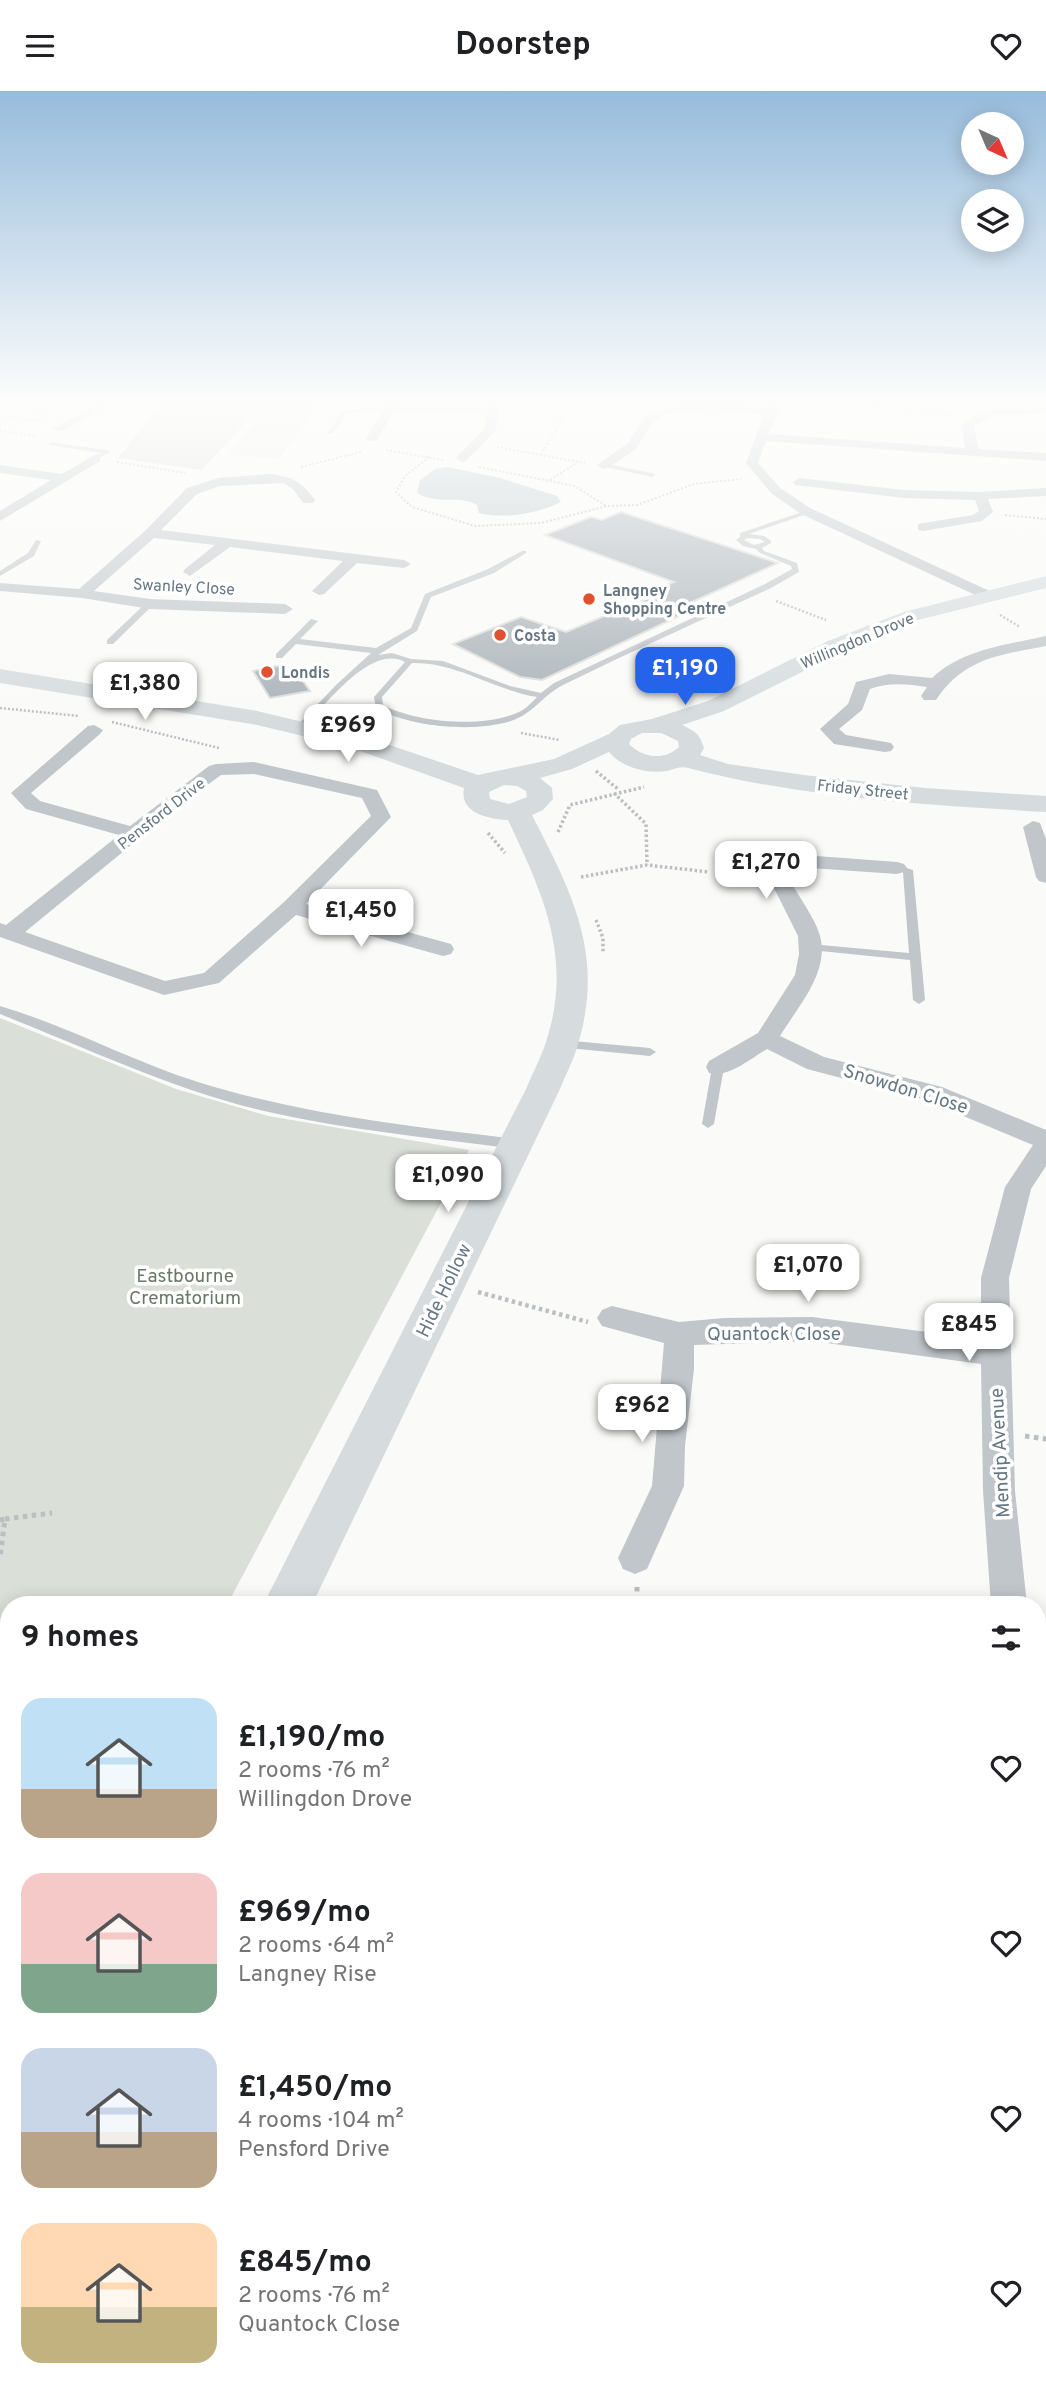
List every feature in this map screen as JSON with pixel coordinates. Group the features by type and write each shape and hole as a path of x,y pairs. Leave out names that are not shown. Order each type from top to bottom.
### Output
{"main road":[{"name":"Willingdon Drove","path":"524,794 563,764 617,739 630,729 654,726 716,706 836,646 911,616 1046,582"},
{"path":"0,675 299,727 357,743 481,785 495,779 524,794 636,760 666,762 686,747"},
{"name":"Willingdon Drove","path":"686,747 716,706"},
{"name":"Friday Street","path":"654,726 675,729 686,747 726,772 882,793 1046,804"},
{"path":"617,739 619,750 636,760"},
{"name":"Hide Hollow","path":"291,1596 516,1144 562,1044 574,984 569,932 524,794"}],"street":[{"name":"Swanley Close","path":"82,594 174,510"},
{"path":"804,510 991,597"},
{"path":"923,527 977,518 986,512"},
{"path":"151,533 404,564"},
{"path":"190,572 228,543"},
{"path":"319,591 354,559"},
{"name":"Swanley Close","path":"0,587 82,594 150,604 285,610"},
{"path":"885,747 840,740 829,729 856,706 862,686 878,679 901,677 933,690 946,673 974,658 1045,642"},
{"path":"90,723 20,793 33,806 134,833"},
{"name":"Pensford Drive","path":"254,768 370,794 381,817 292,907 211,978 164,988 5,931 216,770 254,768"},
{"path":"1033,827 1046,877"},
{"path":"718,1067 766,1039 806,975 809,936 781,882 782,873 789,860 897,868"},
{"path":"292,907 443,949"},
{"name":"Snowdon Close","path":"766,1039 816,1063 933,1093 1046,1142"},
{"name":"Mendip Avenue","path":"1008,1596 999,1491 994,1353 995,1278 1018,1187 1046,1142"},
{"name":"Quantock Close","path":"612,1318 679,1334 724,1330 812,1329 994,1353"},
{"name":"Quantock Close","path":"635,1558 668,1486 668,1446 679,1369 679,1334"}],"lane":[{"path":"737,530 744,535 763,537 769,542 758,547 742,544 739,540 744,535 765,526 808,512"},
{"path":"763,537 765,526"},
{"path":"0,574 31,554 38,541"},
{"path":"409,661 378,697 379,706 401,715 478,726 490,724 526,712 541,695 557,685 768,586 796,570 794,565 762,552 758,547"},
{"path":"299,727 377,651 391,640 414,629 428,596 491,571 524,552"},
{"path":"110,642 150,604"},
{"path":"279,656 314,621"},
{"path":"295,641 377,651"},
{"path":"363,664 387,655 397,655 409,661 424,659 452,666 513,692 541,695"},
{"path":"897,868 908,870 919,1000"},
{"path":"810,947 915,957"},
{"path":"0,1010 190,1084 263,1106 349,1123 516,1144"},
{"path":"562,1044 650,1052"},
{"path":"708,1124 718,1067"}],"path":[{"path":"420,510 475,526 541,523 593,510"},
{"path":"986,512 1046,519"},
{"path":"775,600 827,620"},
{"path":"1,709 90,723"},
{"path":"112,722 228,750"},
{"path":"490,724 503,730 567,741"},
{"path":"557,834 570,804 653,785"},
{"path":"614,793 646,824 647,865"},
{"path":"585,889 581,877 647,865 709,872"},
{"path":"594,913 603,938 603,963"},
{"path":"447,1284 596,1325 612,1318"},
{"path":"0,1557 3,1519 52,1513"}],"green space":[{"name":"Eastbourne Crematorium","path":"0,1018 176,1089 268,1116 469,1150 232,1596 0,1596"}],"shaded area":[{"path":"478,510 542,510 510,515 479,513"}],"building":[{"path":"621,512 778,563 683,606 692,610 542,680 520,677 453,644 521,617 566,632 653,596 646,593 674,582 545,535 591,517 602,520"},
{"path":"283,665 286,672 295,670 310,691 270,698 253,671"}],"place":[{"name":"Langney Shopping Centre","path":"589,599"},
{"name":"Costa","path":"500,635"},
{"name":"Londis","path":"267,672"}]}
